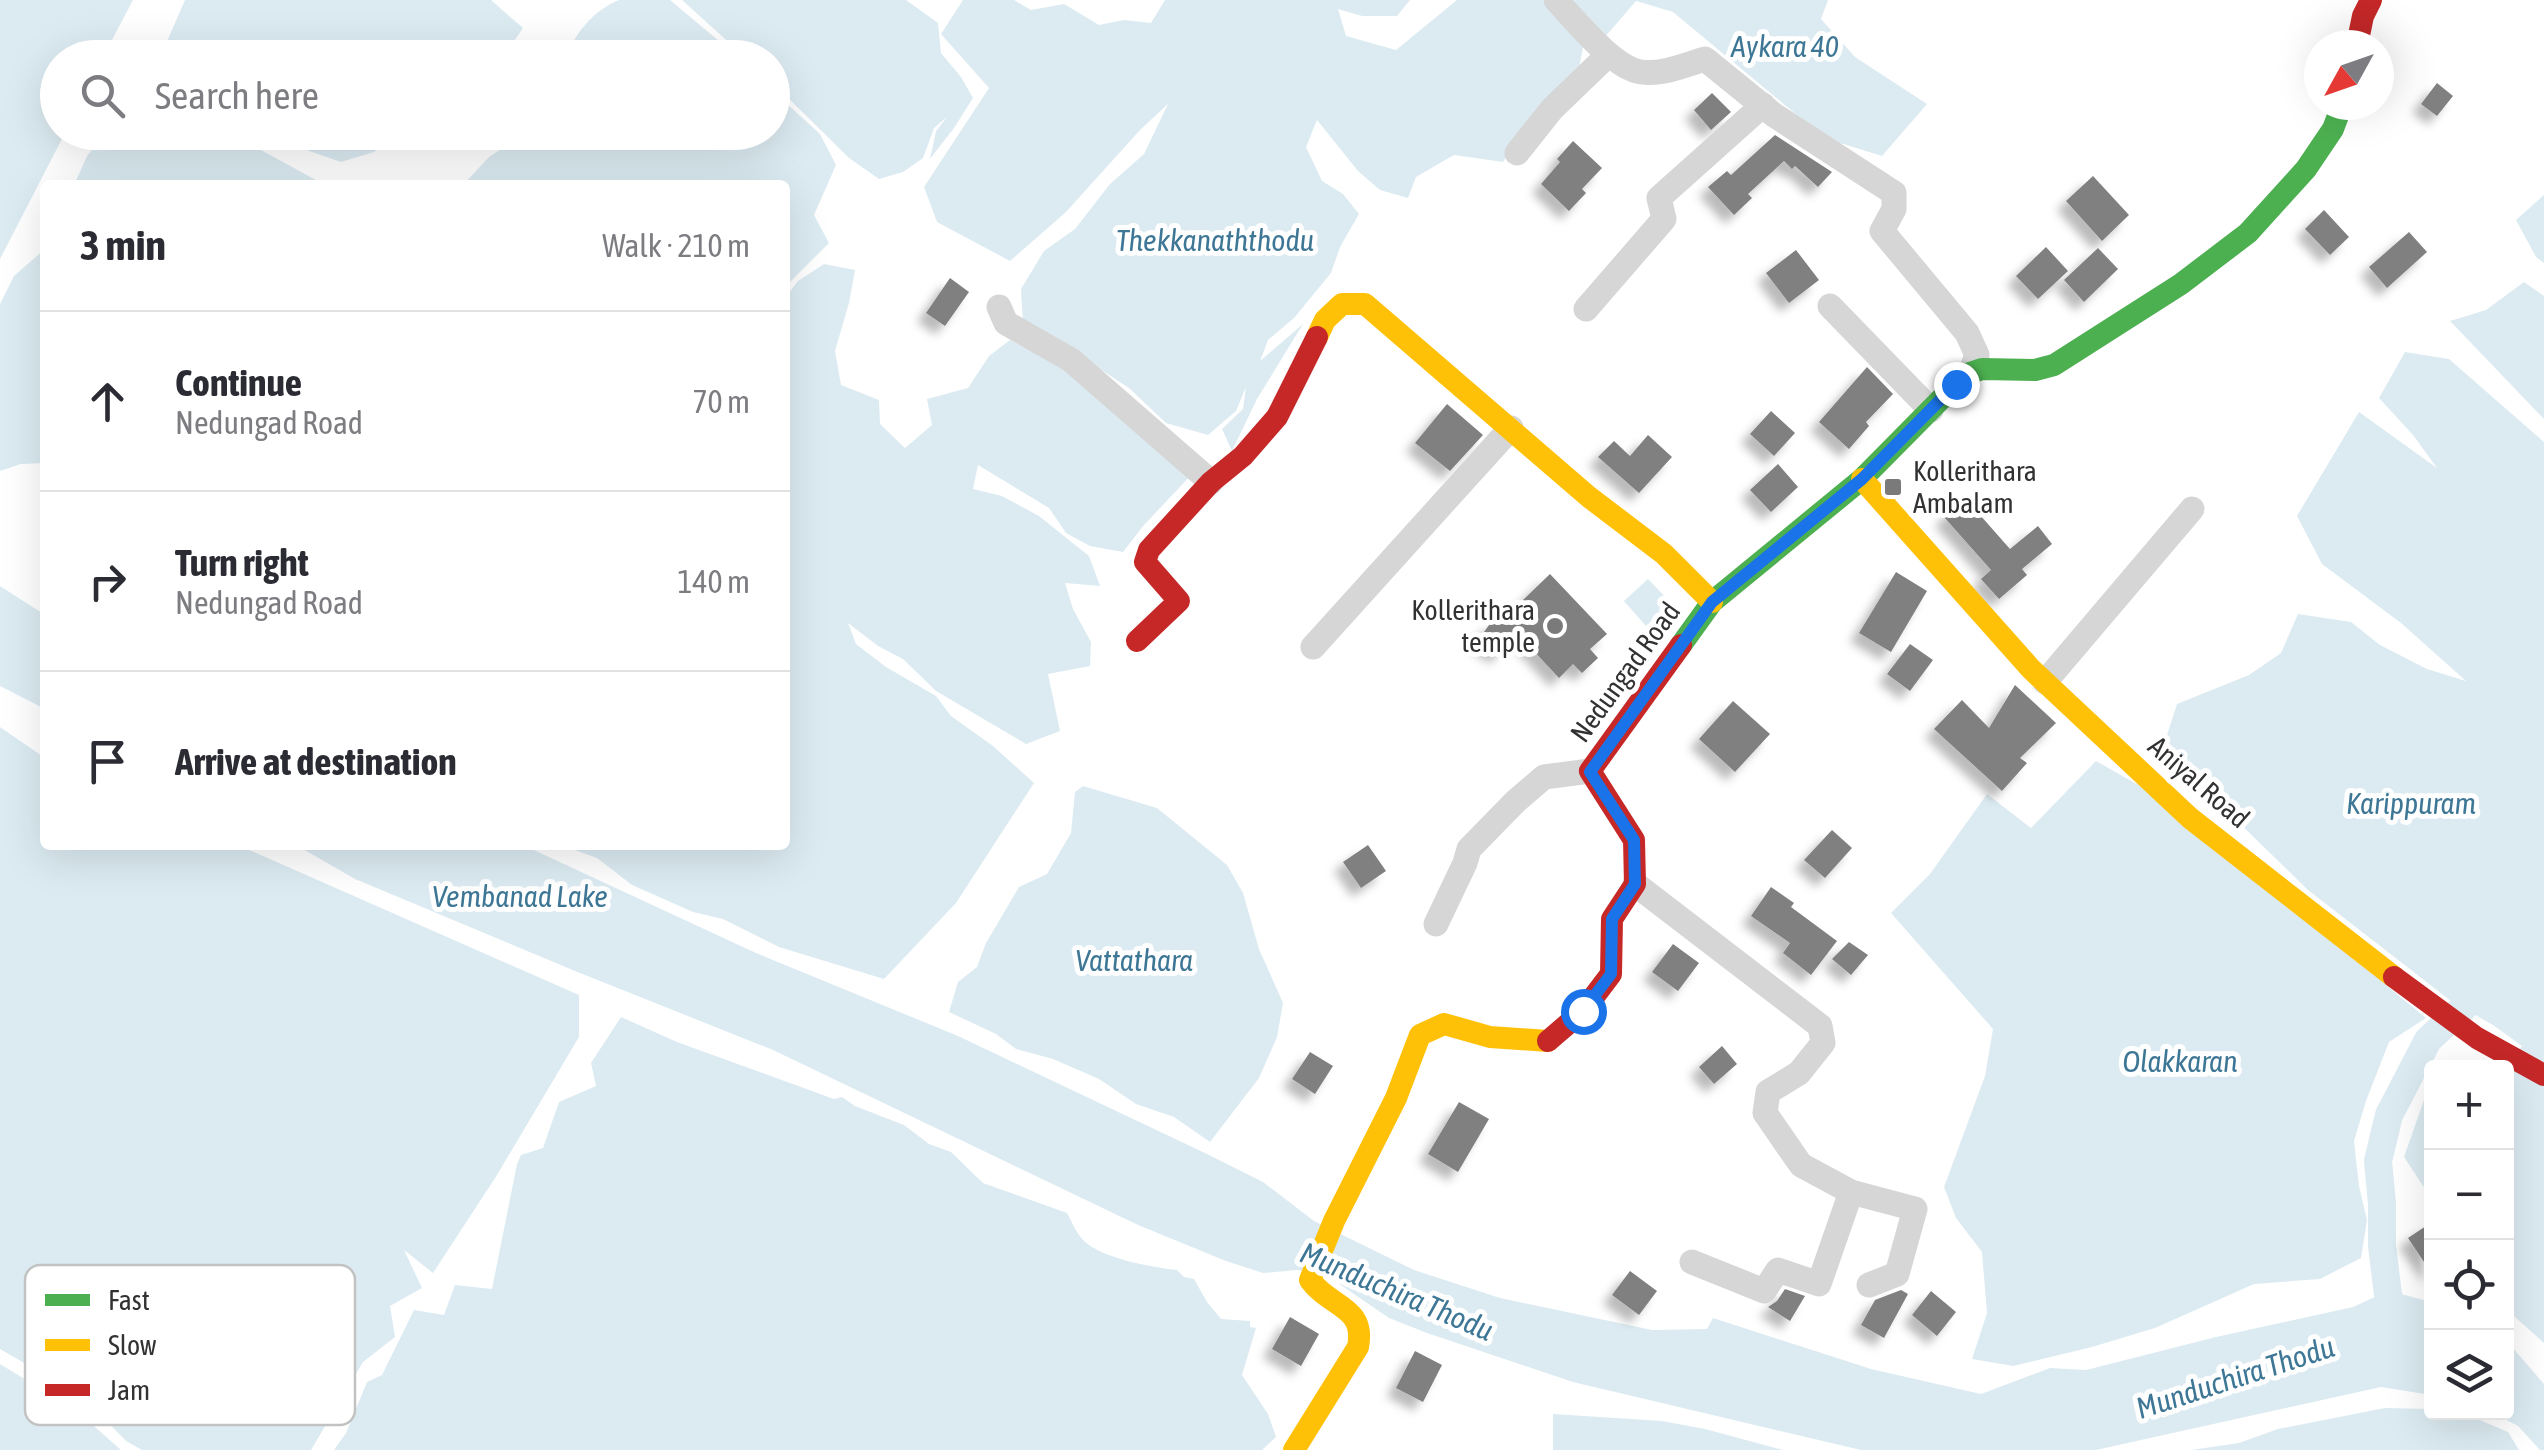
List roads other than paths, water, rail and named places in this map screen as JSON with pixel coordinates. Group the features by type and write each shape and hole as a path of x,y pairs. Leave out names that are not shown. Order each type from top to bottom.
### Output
{"street":[{"path":"1556,0 1608,55 1639,72 1663,72 1705,59 1763,106 1894,194 1894,209 1882,231 1967,334 1978,355 1970,373"},
{"path":"2359,30 2362,3"},
{"path":"1517,154 1552,109 1608,55"},
{"path":"1586,309 1664,220 1659,198 1763,106"},
{"path":"1970,373 1995,368 2035,370 2054,365 2180,284 2248,233 2306,169 2336,120"},
{"path":"1136,641 1178,601 1145,562 1148,550 1277,417 1325,320 1342,304 1365,304 1589,497 1664,554 1712,602"},
{"path":"1830,306 1931,410"},
{"path":"999,307 1006,323 1083,369 1211,482"},
{"name":"Nedungad Road","path":"1635,884 1634,840 1590,772 1712,602 1862,479 1970,373"},
{"path":"1313,647 1511,428"},
{"name":"Aniyal Road","path":"1862,479 2044,682 2190,818 2437,1009 2477,1038 2544,1075"},
{"path":"2044,682 2192,508"},
{"path":"1436,924 1469,848 1516,801 1544,777 1590,772"},
{"path":"1294,1450 1358,1347 1361,1331 1352,1315 1317,1290 1310,1280 1334,1220 1396,1098 1420,1036 1444,1024 1490,1037 1546,1042 1583,1011 1611,974 1612,919 1635,884 1820,1026 1823,1042 1798,1073 1768,1092 1765,1113 1801,1165 1851,1192 1914,1209 1897,1274 1869,1285"},
{"path":"1692,1262 1764,1291 1778,1270 1818,1284 1851,1192"}],"water":[{"path":"0,0 133,0 112,40 40,40 40,150 56,150 0,259"},
{"path":"185,0 491,0 523,28 515,40 168,39"},
{"path":"619,0 670,0 718,40 574,40 601,10"},
{"path":"682,0 906,0 938,23 941,53 973,98 930,159 936,131 947,117 934,128 923,158 903,172 879,179 849,158 790,100 790,40 726,40"},
{"name":"Thekkanaththodu","path":"963,0 1014,0 1031,10 1064,4 1099,25 1124,20 1151,23 1165,0 1410,0 1397,16 1362,16 1338,9 1346,36 1396,50 1457,0 1542,0 1584,42 1578,74 1525,130 1503,162 1454,155 1416,177 1408,198 1380,190 1358,171 1317,120 1306,147 1322,181 1343,194 1359,214 1340,247 1331,273 1294,318 1268,340 1260,361 1303,324 1257,399 1232,451 1222,429 1243,409 1246,387 1236,411 1208,435 1166,423 1129,388 1091,363 1194,472 1123,552 1090,546 1066,533 1049,508 978,465 973,489 1002,496 1039,516 1089,556 1100,586 1065,583 1073,609 1091,642 1090,666 1048,674 1060,731 1026,744 936,691 903,659 848,623 856,644 936,696 951,716 993,746 1034,783 956,903 884,979 779,947 723,919 693,912 632,885 597,858 575,850 790,850 790,291 798,281 824,264 855,270 835,351 841,385 879,400 880,424 905,448 932,425 927,399 968,388 989,356 1010,340 1060,366 1023,324 1021,289 1044,251 1075,229 1110,184 1144,154 1168,104 1066,212 1010,261 937,222 924,187 989,88 941,34"},
{"name":"Aykara 40","path":"1573,0 1828,0 1821,19 1855,57 1927,104 1882,156 1837,142 1798,116 1673,12 1636,1 1605,37"},
{"path":"790,107 820,134 836,165 814,215 829,243 790,282 790,180 468,180 500,150 790,150"},
{"path":"92,150 261,150 316,180 76,180"},
{"path":"306,150 376,150 374,152 341,162"},
{"path":"2544,195 2544,263 2536,257 2516,220"},
{"path":"40,253 40,463 0,471 0,304 14,276"},
{"path":"2524,282 2544,296 2544,419 2450,321 2486,310"},
{"name":"Karippuram","path":"2405,352 2449,359 2544,442 2544,1343 2514,1316 2512,1060 2522,1046 2451,1001 2308,890 2231,815 2201,801 2166,738 2177,704 2249,675 2281,653 2298,614 2351,622 2380,645 2427,669 2466,681 2401,623 2322,564 2297,516 2359,412 2437,468 2379,398"},
{"path":"1648,579 1671,603 1646,626 1624,601"},
{"path":"0,586 40,612 40,706 0,686"},
{"path":"0,727 40,755 40,850 249,850 579,995 579,1037 433,1273 404,1250 422,1288 390,1306 395,1337 363,1362 355,1376 355,1265 25,1265 25,1363 0,1349"},
{"name":"Olakkaran","path":"2096,761 2156,795 2426,1018 2389,1042 2354,1141 2367,1220 2361,1258 2320,1279 2254,1284 2155,1328 2092,1347 2013,1366 1972,1359 1987,1313 1982,1252 1956,1218 1944,1187 1985,1076 1993,1029 1891,913 1930,874 1987,794 2031,828"},
{"name":"Vattathara","path":"1083,786 1157,808 1227,865 1243,893 1259,949 1283,1003 1277,1037 1259,1078 1210,1142 1174,1117 1136,1104 1099,1079 1053,1059 1016,1049 996,1034 949,1012 958,982 977,967 986,943 1019,887 1047,874 1071,833 1075,792"},
{"name":"Vembanad Lake","path":"305,850 534,850 756,953 958,1036 1207,1154 1263,1182 1314,1221 1414,1270 1500,1298 1652,1330 1707,1329 1713,1318 1871,1369 1981,1394 2050,1368 2086,1370 2353,1307 2377,1296 2401,1294 2424,1300 2424,1394 2381,1387 2096,1450 1861,1450 1573,1382 1389,1318 1326,1275 1297,1270 1263,1273 1226,1261 1138,1225 773,1050 355,879"},
{"path":"621,1017 677,1042 834,1099 842,1097 904,1125 929,1144 951,1152 983,1183 1067,1213 1084,1241 1103,1253 1177,1270 1194,1279 1221,1319 1250,1321 1250,1327 1256,1328 1242,1375 1268,1414 1276,1437 1262,1450 334,1450 349,1425 355,1425 355,1411 367,1382 382,1375 414,1310 444,1315 455,1285 492,1289 517,1164 521,1155 543,1148 559,1102 596,1086 591,1063"},
{"path":"2424,1100 2424,1187 2404,1157"},
{"path":"2514,1349 2544,1384 2544,1450 2506,1420 2514,1420"},
{"path":"0,1364 25,1379 25,1425 93,1425 121,1450 0,1450"},
{"path":"2385,1408 2424,1409 2424,1420 2480,1420 2508,1432 2519,1450 2191,1450 2239,1443 2278,1429"},
{"path":"1553,1414 1662,1421 1783,1450 1553,1450"},
{"path":"110,1425 326,1425 311,1450 142,1450"}],"waterway":[{"path":"2397,1324 2388,1295 2382,1246 2378,1161 2389,1115 2428,1040 2463,1008"}],"place":[{"name":"Kollerithara Ambalam","path":"1893,487"},
{"name":"Kollerithara temple","path":"1555,626"}],"water label":[{"name":"Munduchira Thodu","path":"1397,1291"},
{"name":"Munduchira Thodu","path":"2235,1377"}]}
